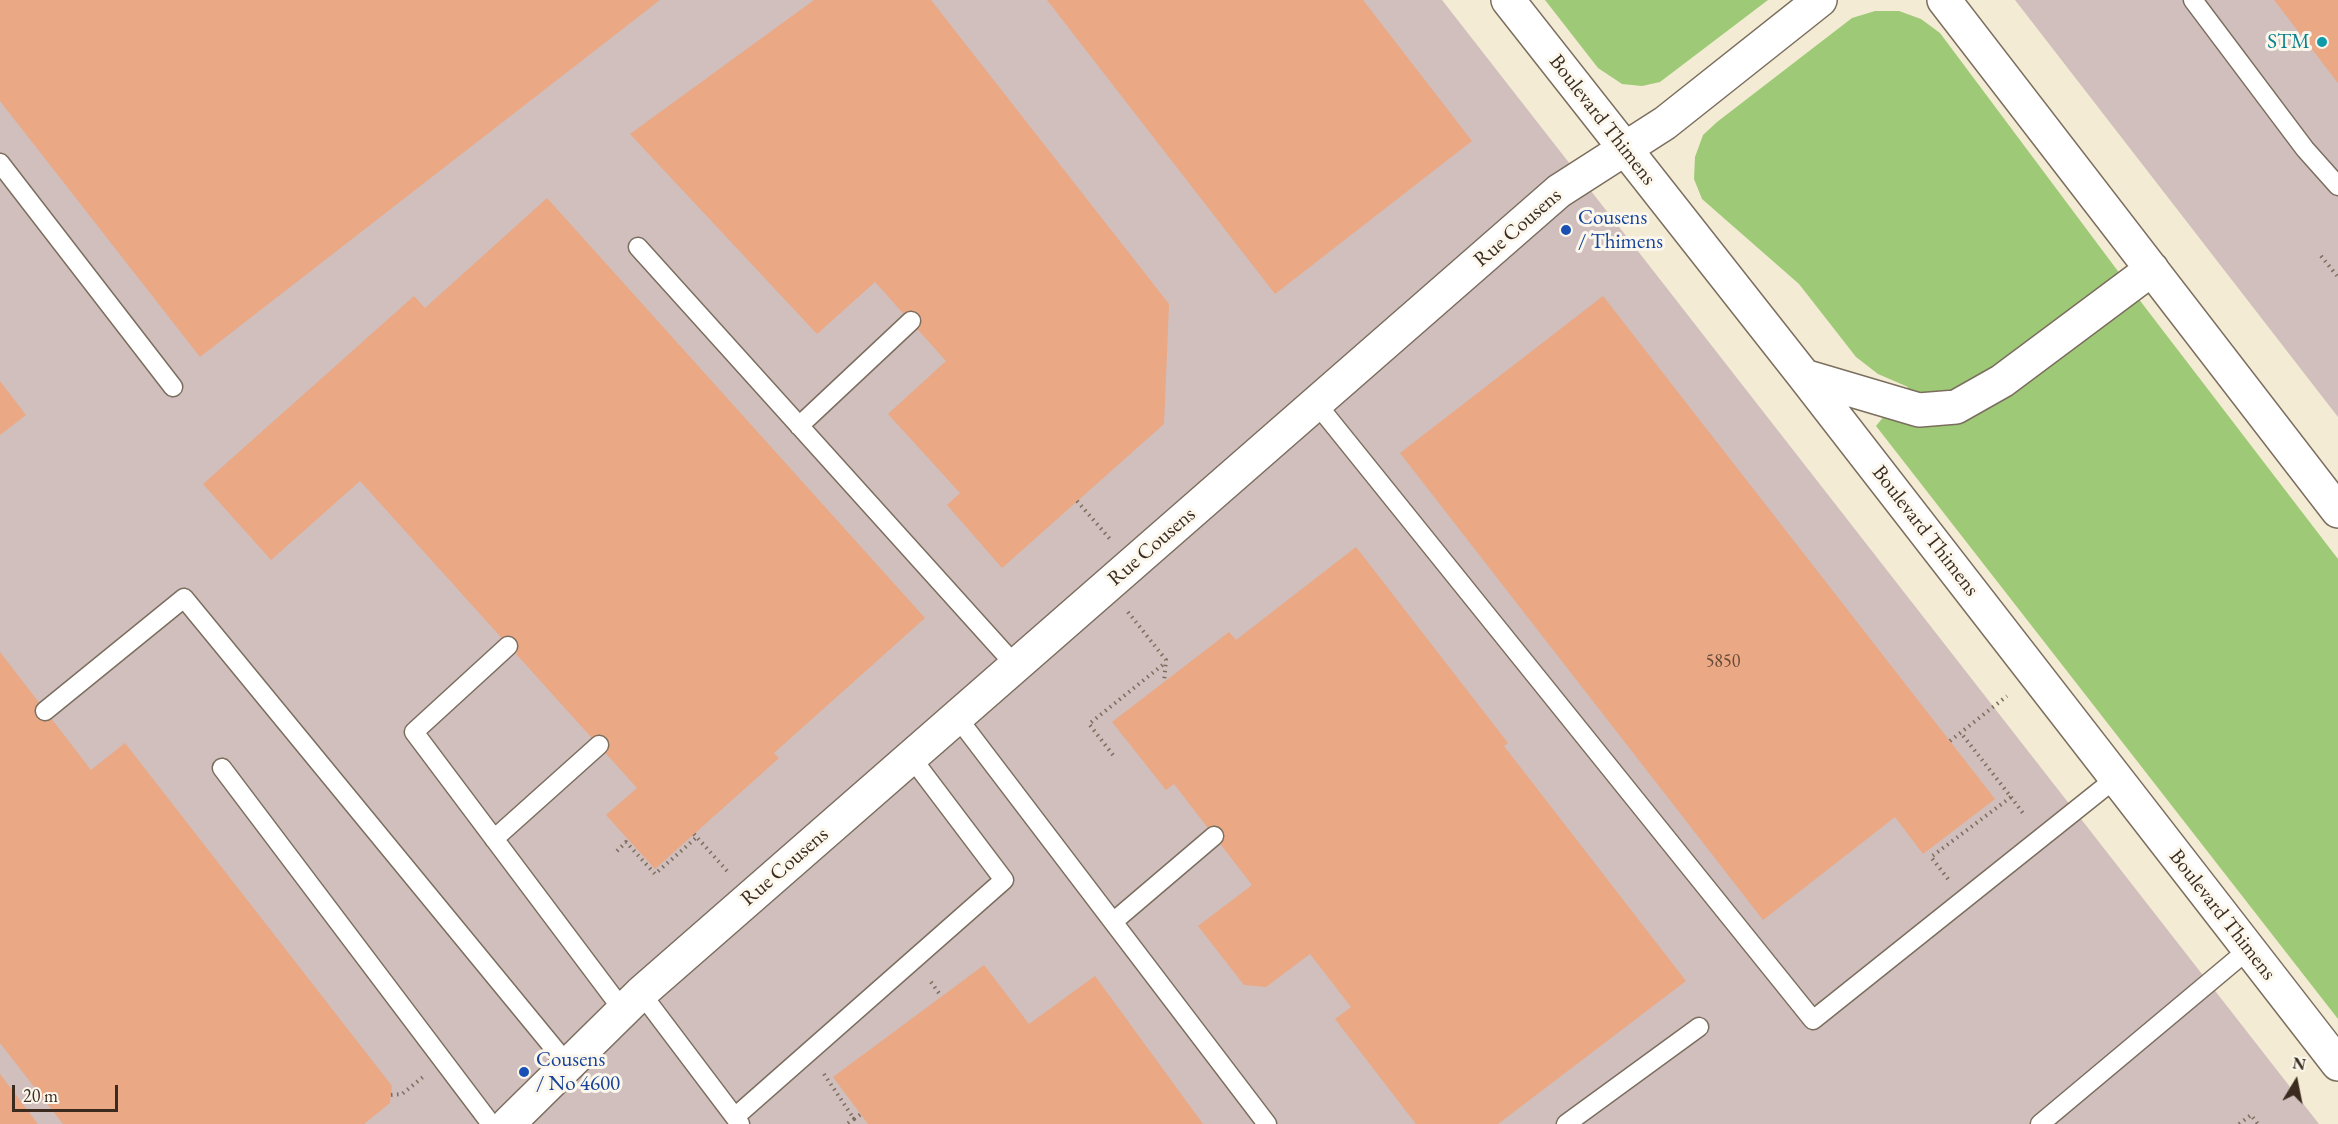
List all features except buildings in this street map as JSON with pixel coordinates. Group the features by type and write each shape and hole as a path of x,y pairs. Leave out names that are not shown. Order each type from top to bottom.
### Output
{"street":[{"name":"Boulevard Thimens","path":"1508,0 1804,376 2338,1064"},
{"name":"Rue Cousens","path":"508,1124 632,1001 1559,191 1665,123 1820,0"},
{"path":"1944,0 2338,511"},
{"path":"1804,376 1919,410 1956,406 2002,381 2152,269"}],"lane":[{"path":"2193,0 2305,148 2338,186"},
{"path":"0,163 173,387"},
{"path":"638,247 1016,666"},
{"path":"799,426 911,321"},
{"path":"1316,404 1813,1020 2116,778"},
{"path":"45,711 184,597 567,1064"},
{"path":"508,646 414,732 494,839 738,1121 1004,880 911,757"},
{"path":"957,717 1267,1124"},
{"path":"494,839 599,745"},
{"path":"222,768 491,1124"},
{"path":"1113,922 1214,836"},
{"path":"2040,1124 2249,949"},
{"path":"1566,1124 1699,1027"}],"path":[{"path":"2321,256 2338,277"},
{"path":"1077,501 1115,545"},
{"path":"1130,614 1166,660 1164,682"},
{"path":"1113,755 1089,724 1165,663"},
{"path":"1950,741 2007,696"},
{"path":"1935,862 1931,857 2011,797 1961,733"},
{"path":"617,850 626,842 655,874 695,836 732,877"},
{"path":"925,974 941,996"},
{"path":"819,1066 854,1119"},
{"path":"391,1095 402,1094 431,1070"},
{"path":"847,1124 861,1114"},
{"path":"2240,1124 2251,1115 2258,1124"}],"shaded area":[{"path":"0,0 1442,0 2319,1124 0,1124"},
{"path":"2015,0 2338,0 2338,417"}],"green space":[{"path":"1545,0 1768,0 1660,82 1642,86 1622,84 1598,68"},
{"path":"1875,11 1899,11 1921,19 1940,33 2138,298 2338,559 2338,1019 1876,426 1908,387 1878,374 1856,357 1799,284 1702,199 1694,179 1695,157 1703,135 1852,18"}],"place":[{"name":"STM","path":"2322,42"},
{"name":"Cousens / Thimens","path":"1566,230"},
{"name":"Cousens / No 4600","path":"524,1072"}]}
